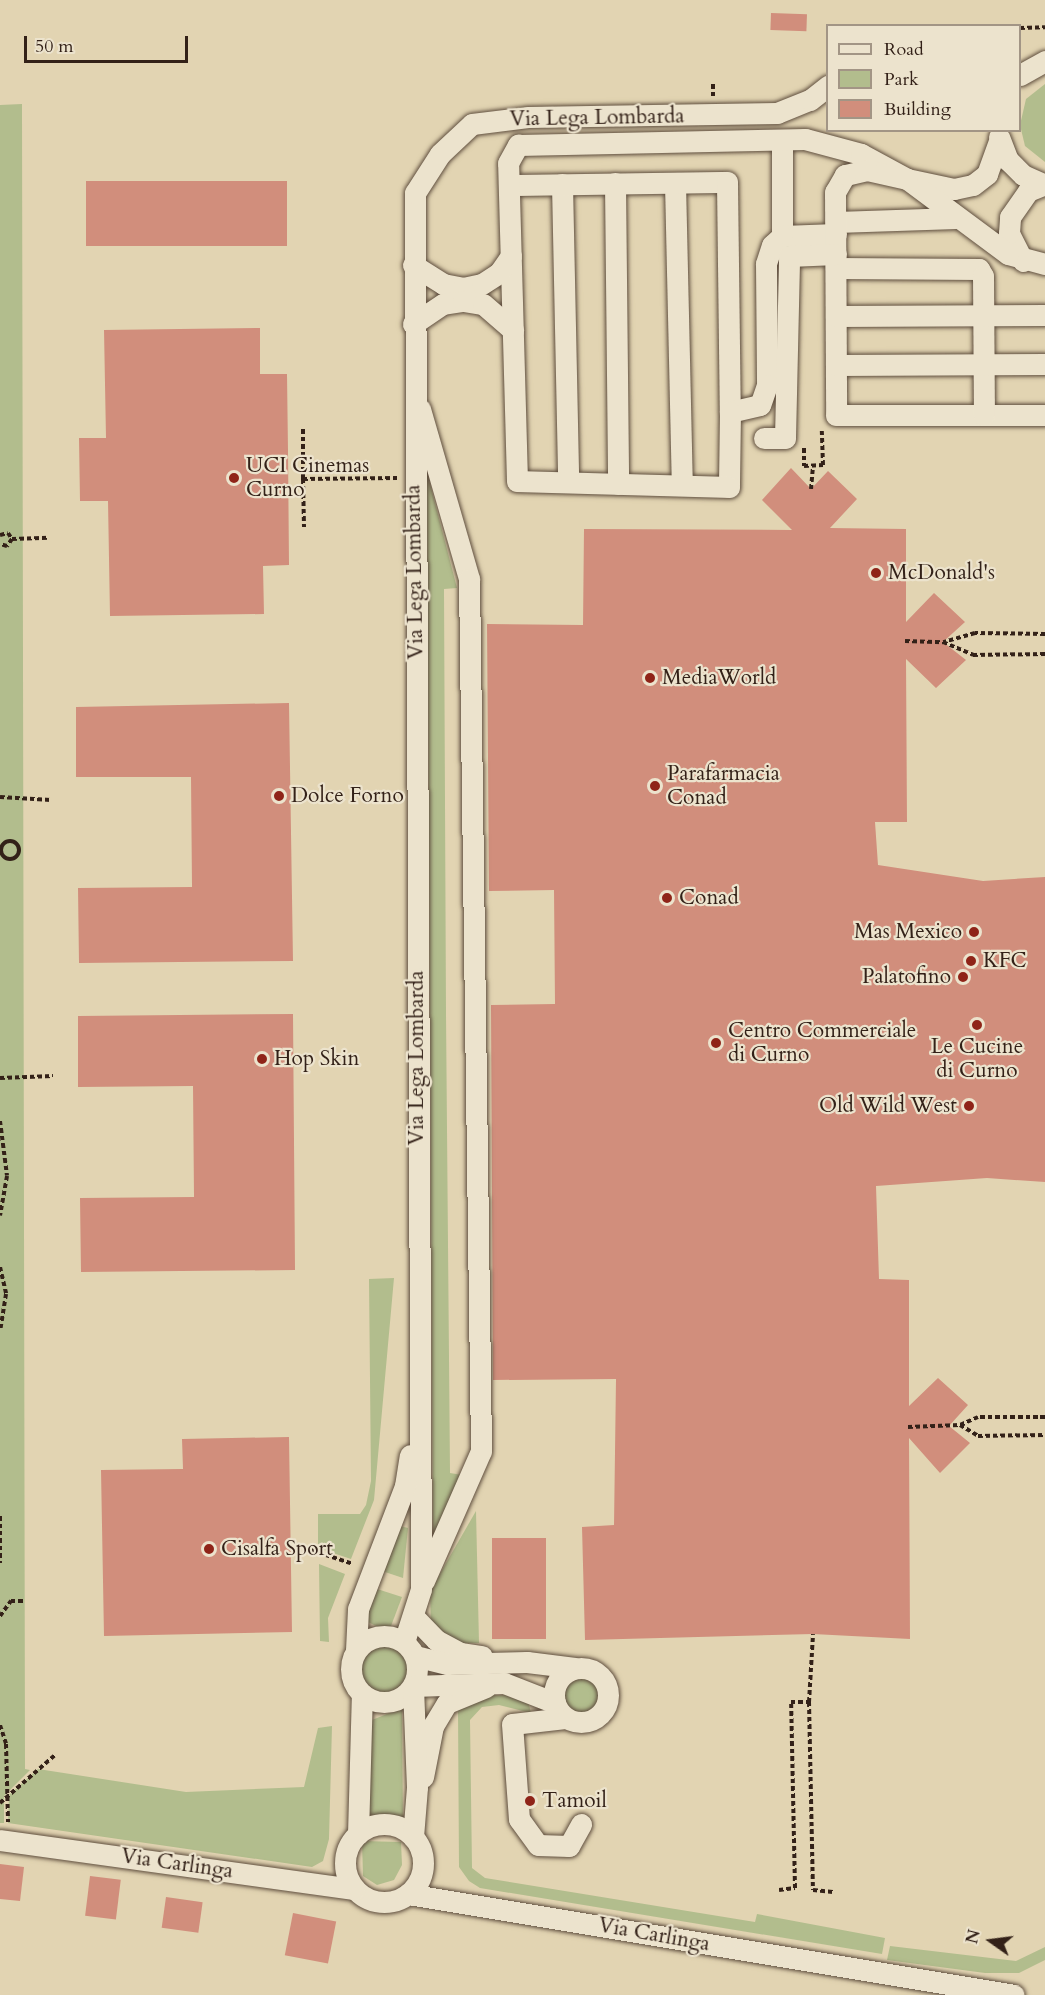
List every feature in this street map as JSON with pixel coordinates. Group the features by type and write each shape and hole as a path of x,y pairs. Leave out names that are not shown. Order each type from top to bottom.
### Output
{"street":[{"path":"1021,73 1045,61"},
{"name":"Via Lega Lombarda","path":"413,1837 417,1787 410,1649 413,1616 421,1589 413,384 415,193 440,154 472,124 528,117 777,113 810,100 826,88"},
{"path":"998,136 987,174 973,185 936,188 867,170 845,175 836,192 836,415 1045,416"},
{"path":"998,136 1016,168 1044,185"},
{"path":"730,412 760,405 767,385 766,264 772,246 782,236 782,140"},
{"path":"509,185 727,182 729,487 517,481 508,163 518,145 782,140 834,146 907,179 956,218 1023,261 1045,264"},
{"path":"615,183 618,484"},
{"path":"675,183 682,485"},
{"path":"561,184 568,482"},
{"path":"1023,261 1009,233 1010,217 1028,191 1044,185"},
{"path":"764,438 785,438 789,256 956,218"},
{"path":"782,236 972,267 983,276 984,415"},
{"path":"413,265 443,285 463,288 483,284 499,273 511,256"},
{"path":"413,324 443,304 463,301 500,315 513,330"},
{"path":"836,316 1045,315"},
{"path":"836,365 1045,364"},
{"path":"413,384 469,579 481,1451 421,1589"},
{"name":"Via Lega Lombarda","path":"358,1834 362,1694 352,1678 357,1650 358,1609 405,1486 418,1404"},
{"path":"362,1694 390,1702 413,1686 504,1683 583,1723 599,1717 608,1704 608,1689 602,1676 590,1669 460,1653 427,1635 413,1616"},
{"path":"357,1650 374,1637 447,1664 527,1662"},
{"path":"560,1711 555,1689 562,1676 575,1668"},
{"path":"417,1787 429,1765 433,1726 447,1703 504,1683"},
{"path":"560,1711 512,1724 519,1819 538,1845 569,1845 581,1824"},
{"path":"355,1889 345,1867 346,1855 358,1834 380,1824 393,1825 413,1837 423,1860 416,1884 408,1894"},
{"name":"Via Carlinga","path":"3,1840 355,1889 386,1902 408,1894 1014,1995"},
{"name":"Via Carlinga","path":"900,1977 927,1995"}],"path":[{"path":"1021,28 1045,27"},
{"path":"303,429 304,526"},
{"path":"811,489 813,465"},
{"path":"303,479 414,478"},
{"path":"0,535 6,532 12,539"},
{"path":"12,539 49,538"},
{"path":"0,544 7,546 12,539"},
{"path":"905,641 943,642 975,633 1045,634"},
{"path":"943,642 973,655 1045,654"},
{"path":"0,797 51,800"},
{"path":"9,841 19,849 10,859 1,850 9,841"},
{"path":"0,1078 53,1076"},
{"path":"0,1121 7,1176 0,1215"},
{"path":"0,1267 6,1294 0,1330"},
{"path":"908,1427 960,1425 978,1417 1045,1417"},
{"path":"960,1425 978,1436 1045,1435"},
{"path":"0,1516 0,1563"},
{"path":"0,1616 10,1601 26,1601"},
{"path":"813,1634 809,1702 813,1890 834,1892"},
{"path":"779,1890 795,1888 791,1702 809,1702"},
{"path":"0,1725 9,1795 3,1840"},
{"path":"0,1803 55,1755"}],"green space":[{"path":"1045,84 1045,162 1025,146 1021,121 1026,99"},
{"path":"22,104 25,1769 30,1770 4,1796 4,1823 0,1823 0,105"},
{"path":"427,472 457,588 444,589 446,1013 450,1473 462,1475 433,1541"},
{"path":"394,1278 374,1500 351,1559 318,1548 318,1514 360,1514 366,1505 371,1481 369,1279"},
{"path":"476,1511 479,1643 461,1643 431,1627 430,1591"},
{"path":"400,1526 408,1528 403,1578 382,1571"},
{"path":"319,1564 345,1574 328,1618 329,1642 320,1641"},
{"path":"374,1588 402,1597 391,1626 382,1629 366,1621"},
{"path":"384,1644 402,1651 409,1669 402,1687 384,1694 366,1687 359,1669 366,1651"},
{"path":"580,1677 593,1682 598,1695 593,1708 580,1713 567,1708 562,1695 567,1682"},
{"path":"514,1695 528,1701 531,1713 499,1705 482,1707 470,1720 472,1868 485,1878 755,1922 757,1914 885,1938 882,1954 480,1888 469,1881 459,1867 458,1710 470,1696"},
{"path":"402,1708 403,1829 380,1825 358,1834 367,1722"},
{"path":"332,1726 329,1839 323,1861 312,1867 8,1823 9,1795 38,1769 186,1792 304,1787 318,1728"},
{"path":"362,1841 401,1842 402,1865 394,1880 377,1885 363,1876"},
{"path":"890,1946 1016,1961 1045,1947 1045,1960 1019,1973 985,1973 887,1960"}],"building":[{"path":"771,13 807,14 806,31 770,30"},
{"path":"86,181 287,181 287,246 86,246"},
{"path":"260,328 260,374 287,374 289,565 263,566 264,614 110,616 108,501 80,501 79,438 106,438 104,330"},
{"path":"791,468 811,489 828,471 857,499 830,528 906,529 906,622 934,593 965,622 943,642 966,660 936,688 906,659 907,822 875,822 878,865 983,881 1045,877 1045,1182 987,1178 876,1186 879,1279 909,1280 909,1406 938,1378 968,1405 949,1426 970,1443 940,1473 909,1438 910,1639 813,1634 585,1640 582,1527 614,1525 616,1379 493,1380 491,1005 555,1004 554,890 489,891 487,624 583,625 584,529 792,530 762,500"},
{"path":"289,703 293,961 79,963 78,888 192,887 191,777 76,777 76,707"},
{"path":"293,1014 295,1270 81,1272 80,1198 194,1197 193,1086 78,1087 78,1016"},
{"path":"289,1437 292,1632 104,1636 101,1470 183,1469 182,1439"},
{"path":"492,1538 546,1538 546,1639 492,1639"},
{"path":"0,1864 24,1867 20,1901 0,1899"},
{"path":"90,1876 121,1880 116,1919 85,1916"},
{"path":"166,1897 203,1902 198,1933 162,1928"},
{"path":"293,1913 336,1921 328,1964 285,1955"}],"place":[{"name":"UCI Cinemas Curno","path":"234,478"},
{"name":"McDonald's","path":"876,573"},
{"name":"MediaWorld","path":"650,678"},
{"name":"Parafarmacia Conad","path":"655,786"},
{"name":"Dolce Forno","path":"279,796"},
{"name":"Conad","path":"667,898"},
{"name":"Mas Mexico","path":"974,932"},
{"name":"KFC","path":"971,961"},
{"name":"Palatofino","path":"963,977"},
{"name":"Le Cucine di Curno","path":"977,1025"},
{"name":"Centro Commerciale di Curno","path":"716,1043"},
{"name":"Hop Skin","path":"262,1059"},
{"name":"Old Wild West","path":"969,1106"},
{"name":"Cisalfa Sport","path":"209,1549"},
{"name":"Tamoil","path":"530,1801"}]}
